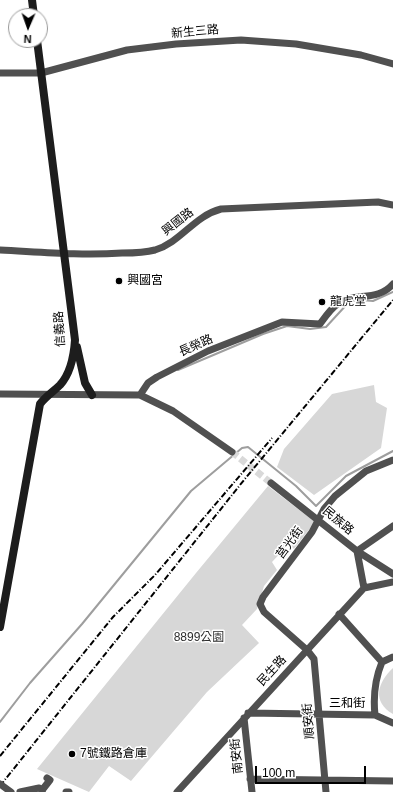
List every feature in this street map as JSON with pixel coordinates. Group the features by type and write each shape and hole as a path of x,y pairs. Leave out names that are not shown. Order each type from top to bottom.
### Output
{"street":[{"name":"新生三路","path":"0,73 41,73 127,50 176,44 241,40 296,44 361,55 393,64"},
{"name":"信義路","path":"0,627 29,456 40,404 47,395 62,383 71,365 76,340 63,254 38,48"},
{"name":"興國路","path":"0,250 63,254 106,254 155,250 177,238 196,220 210,212 221,209 378,202 393,205"},
{"name":"長榮路","path":"140,395 148,383 157,377 208,351 282,322 320,324 338,303 350,298 373,296 393,284"},
{"path":"76,340 84,383 92,395"},
{"path":"0,394 140,395 173,411 232,452"},
{"name":"莒光街","path":"307,650 264,612 260,604 263,597 312,532 324,509 347,485 366,471 393,460"},
{"name":"民族路","path":"271,483 319,519 356,551 393,574"},
{"path":"393,526 356,551 364,588 393,582"},
{"name":"民生路","path":"177,792 364,588"},
{"path":"339,614 382,662"},
{"name":"順安街","path":"307,650 314,659 326,792"},
{"path":"393,657 382,662 374,692 375,715 393,723"},
{"name":"三和街","path":"246,716 375,715"},
{"name":"南安街","path":"246,716 252,792"},
{"path":"20,792 43,789 50,780 47,778"},
{"path":"250,779 393,781"},
{"path":"0,784 11,792"}],"green space":[{"path":"374,385 376,402 387,408 381,448 314,495 277,467 284,449 332,394"},
{"name":"8899公園","path":"268,486 315,522 294,549 289,544 272,562 277,570 264,586 257,609 242,625 259,643 207,692 131,781 109,766 89,792 37,769 196,573"},
{"path":"393,668 393,714 382,704 379,692 383,680"}],"waterway":[{"path":"361,300 373,301 393,292"},
{"path":"178,370 263,334 287,326 310,329 326,327 349,302"},
{"path":"0,722 30,683 82,624 191,491 242,448 248,447 296,486 316,506 346,476 393,451"}],"tunnel":[{"path":"232,452 271,483"}],"railway":[{"path":"0,786 244,480 393,300"},
{"path":"0,756 113,617 155,575 272,438"}],"place":[{"name":"興國宮","path":"119,281"},
{"name":"龍虎堂","path":"322,302"},
{"name":"7號鐵路倉庫","path":"72,754"}]}
